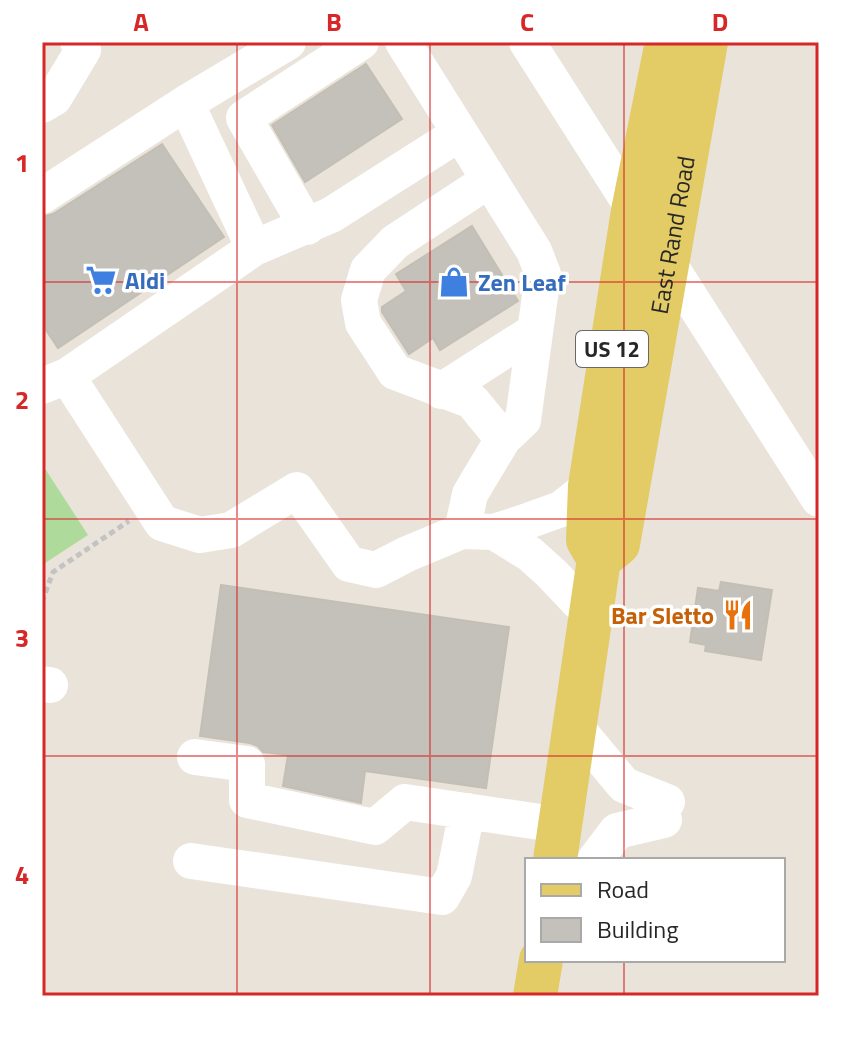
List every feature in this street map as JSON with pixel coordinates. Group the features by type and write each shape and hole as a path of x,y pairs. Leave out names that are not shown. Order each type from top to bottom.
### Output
{"main road":[{"name":"East Rand Road","path":"558,842 599,559 588,540 590,486 633,211 667,42"},
{"name":"East Rand Road","path":"599,559 618,544 706,42"},
{"path":"535,996 541,962"}],"street":[{"path":"42,196 186,103 288,42"},
{"path":"307,227 244,118 361,42"},
{"path":"403,42 534,251 543,274 523,420 503,439 470,494 478,532"},
{"path":"527,42 819,499"},
{"path":"42,105 54,98 80,46"},
{"path":"186,103 254,248"},
{"path":"460,133 331,215 254,248 54,381 162,523 200,535 231,530 297,490 349,564 376,570 407,554 561,509 590,486"},
{"path":"489,180 395,242 368,270 359,300 363,323 395,372 472,401 503,439"},
{"path":"441,391 535,331"},
{"path":"478,532 530,554 591,615"},
{"path":"574,725 624,785 666,811 617,831 597,858"},
{"path":"195,757 247,764 247,800 375,827 405,802 467,811 558,842"},
{"path":"191,861 442,897 454,876 467,811"}],"path":[{"path":"42,602 53,572 151,506"}],"green space":[{"path":"42,464 88,535 42,565"}],"building":[{"path":"366,64 402,119 305,182 272,125"},
{"name":"Aldi","path":"162,144 224,237 58,348 42,324 42,217 53,214"},
{"name":"Zen Leaf","path":"472,226 518,301 440,350 433,338 409,354 382,312 382,307 406,291 396,274"},
{"path":"721,582 772,590 761,660 705,651 706,645 690,642 698,588 719,591"},
{"path":"221,585 509,627 486,788 365,771 361,803 283,786 288,755 263,752 250,743 200,736"}],"place":[{"name":"Aldi","path":"101,280"},
{"name":"Zen Leaf","path":"454,282"},
{"name":"Bar Sletto","path":"738,615"}]}
